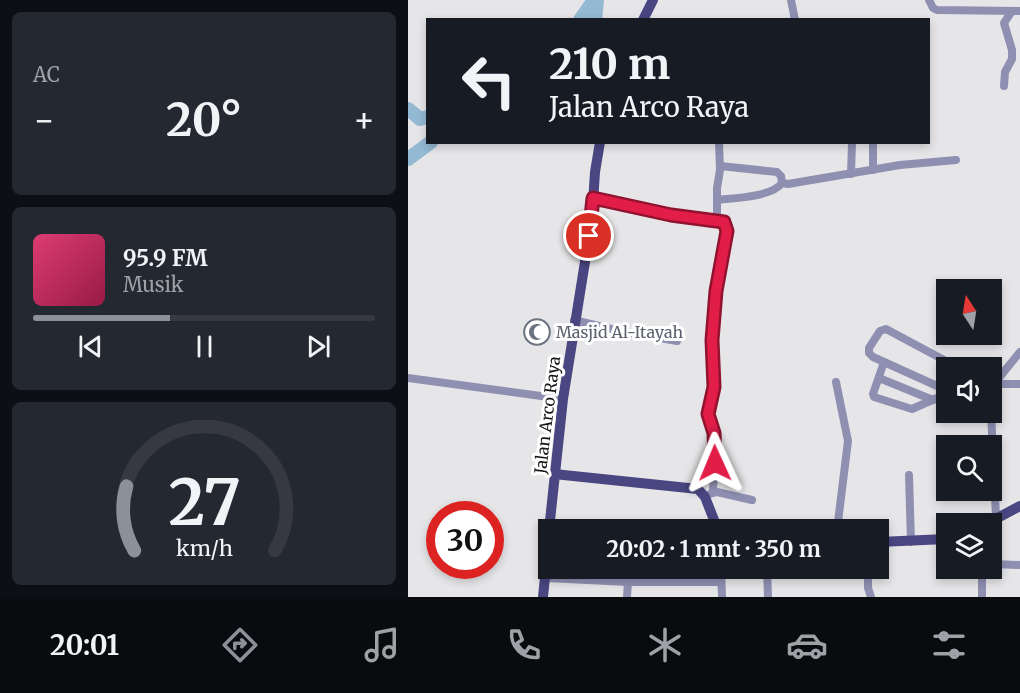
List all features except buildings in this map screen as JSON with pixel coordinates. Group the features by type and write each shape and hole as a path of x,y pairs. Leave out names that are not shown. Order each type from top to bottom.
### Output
{"main road":[{"path":"644,18 653,0"},
{"name":"Jalan Arco Raya","path":"550,519 562,399 584,271 600,144"},
{"path":"554,474 698,489 709,495 713,519"},
{"path":"1002,514 1020,506"},
{"path":"889,542 936,540"},
{"path":"543,597 547,579"}],"street":[{"path":"791,0 795,18"},
{"path":"929,0 933,8 937,10 1016,11"},
{"path":"1004,86 1005,72 1012,59 1012,50 1004,23 1016,11"},
{"path":"717,220 719,144"},
{"path":"851,174 852,144"},
{"path":"873,144 873,170"},
{"path":"782,183 788,184 900,165 956,160"},
{"path":"720,166 777,172 782,183"},
{"path":"717,200 770,192 780,187 782,183"},
{"path":"593,198 671,215 724,222 727,231 716,291 712,340 714,387 708,414 715,444 709,495 723,492 752,500"},
{"path":"574,320 677,341"},
{"path":"936,387 873,357 869,353 869,348 880,331 885,330 938,357"},
{"path":"1002,373 1020,352"},
{"path":"884,362 873,394 874,398 912,409 936,398"},
{"path":"408,378 562,399"},
{"path":"879,378 933,400"},
{"path":"836,382 848,441 838,519"},
{"path":"1002,384 1020,384"},
{"path":"992,423 996,513"},
{"path":"909,475 911,542"},
{"path":"1002,564 1020,565"},
{"path":"567,579 628,582 721,582 722,597"},
{"path":"767,579 768,597"},
{"path":"868,579 871,597"},
{"path":"982,579 982,597"},
{"path":"627,597 628,582"}],"waterway":[{"path":"581,18 594,0"},
{"path":"595,18 597,0"},
{"path":"408,109 420,119 426,118"},
{"path":"408,159 428,144"}],"place":[{"name":"Masjid Al-Itayah","path":"537,332"}],"route":[{"path":"589,236 593,198 671,215 724,222 727,231 716,291 712,340 714,387 708,414 714,433 715,463"}]}
